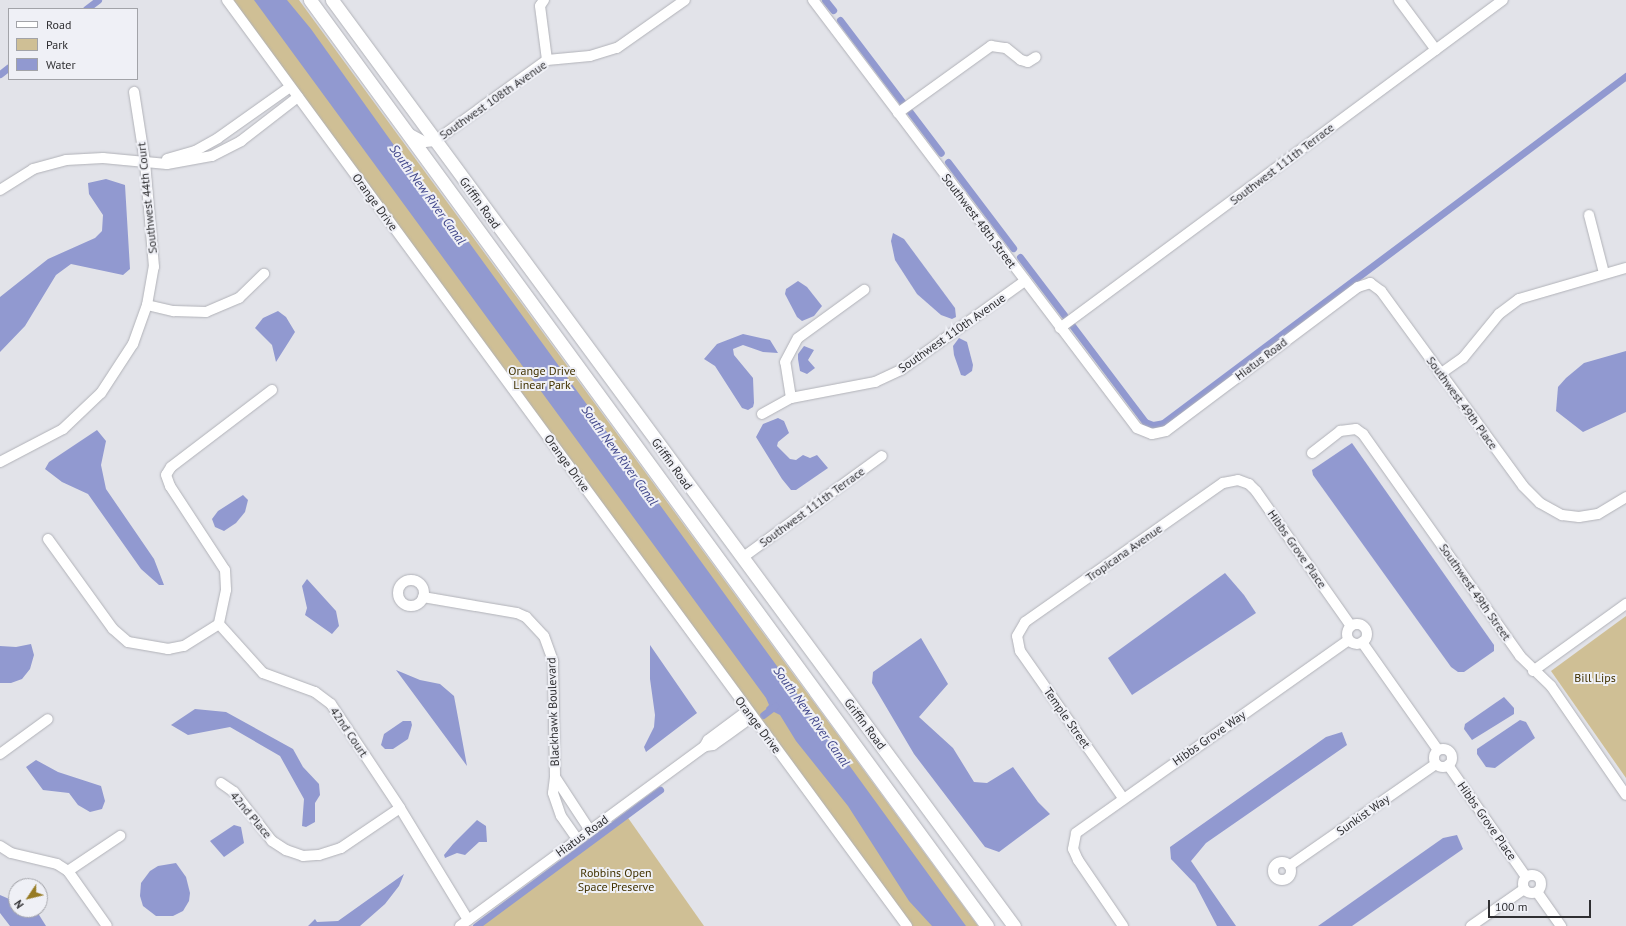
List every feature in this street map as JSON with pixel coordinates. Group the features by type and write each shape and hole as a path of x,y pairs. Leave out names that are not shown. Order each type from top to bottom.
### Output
{"main road":[{"name":"Griffin Road","path":"310,0 986,926"},
{"name":"Griffin Road","path":"332,0 1014,926"},
{"path":"799,669 812,669 821,665"},
{"path":"813,687 821,684 838,688"}],"street":[{"name":"Orange Drive","path":"227,0 907,926"},
{"name":"Southwest 108th Avenue","path":"406,132 425,142 435,141 547,60 590,56 618,48 685,0"},
{"name":"Southwest 48th Street","path":"813,0 1137,428 1152,434"},
{"path":"1399,0 1436,50"},
{"name":"Southwest 111th Terrace","path":"1060,328 1503,0"},
{"path":"542,3 547,60"},
{"path":"898,114 991,46 1006,48 1021,60 1028,62 1036,57"},
{"path":"149,162 183,155 201,148 233,129 290,86"},
{"name":"Southwest 44th Court","path":"0,462 63,428 101,393 133,344 146,305 154,266 149,162 134,92"},
{"path":"0,190 33,169 66,160 103,158 179,164 226,150 298,97"},
{"path":"1589,215 1604,273"},
{"path":"1440,374 1463,358 1499,314 1519,299 1604,273 1626,268"},
{"path":"146,305 174,311 206,312 239,298 264,274"},
{"name":"Southwest 110th Avenue","path":"762,414 791,398 875,382 901,370 1025,282"},
{"name":"Hiatus Road","path":"1152,434 1166,431 1358,287 1370,283"},
{"name":"Southwest 49th Place","path":"1370,283 1381,291 1523,486 1540,503 1562,515 1578,517 1598,514 1626,497"},
{"path":"791,398 785,362 798,338 864,290"},
{"path":"48,539 113,629 128,642 146,647 168,649 184,646 219,624 226,590 225,570 170,486 166,475 171,467 272,390"},
{"name":"Southwest 49th Street","path":"1312,453 1340,431 1356,429 1363,434 1533,671 1551,686 1626,795"},
{"name":"Southwest 111th Terrace","path":"742,558 882,456"},
{"name":"Hibbs Grove Place","path":"1238,480 1249,484 1256,491 1351,626"},
{"name":"Tropicana Avenue","path":"1017,636 1025,622 1223,483 1238,480"},
{"name":"Blackhawk Boulevard","path":"423,598 517,613 526,617 544,636 553,661 555,777 553,793 556,804 577,839"},
{"path":"1533,671 1626,604"},
{"name":"42nd Court","path":"219,624 263,673 315,692 331,704 400,808 464,923"},
{"path":"1358,624 1366,630 1366,636 1362,642 1355,644 1349,640 1347,632 1351,626 1358,624"},
{"name":"Temple Street","path":"1017,636 1020,651 1123,798"},
{"name":"Hibbs Grove Way","path":"1123,926 1078,860 1073,849 1074,839 1080,829 1349,640"},
{"path":"1362,642 1438,750"},
{"name":"Hiatus Road","path":"464,923 704,747 713,745 750,714"},
{"path":"0,754 48,719"},
{"path":"1446,749 1451,752 1452,761 1448,765 1440,767 1436,764 1434,755 1438,750 1446,749"},
{"name":"Sunkist Way","path":"1289,866 1436,764"},
{"name":"Hibbs Grove Place","path":"1448,765 1526,877"},
{"name":"Blackhawk Boulevard","path":"555,777 589,830"},
{"name":"42nd Place","path":"221,783 234,792 272,841 286,850 302,856 319,855 341,848 400,808"},
{"path":"68,871 120,836"},
{"path":"0,846 11,853 57,864 68,871 107,926"},
{"path":"1533,875 1538,878 1540,887 1537,892 1531,893 1524,889 1522,883 1526,877 1533,875"},
{"path":"1471,926 1524,889"},
{"path":"1537,892 1561,926"}],"green space":[{"name":"Orange Drive Linear Park","path":"233,0 299,0 978,926 911,926"},
{"name":"Bill Lips","path":"1626,616 1626,778 1551,671"},
{"name":"Robbins Open Space Preserve","path":"626,815 704,926 478,926"}],"water":[{"name":"South New River Canal","path":"254,0 287,0 311,29 446,218 468,241 966,926 932,926 909,901 848,806 796,741 780,715 772,711 769,714 766,708 769,705 766,698"},
{"path":"106,179 125,185 130,269 123,275 71,264 56,275 25,326 0,352 0,297 48,259 95,238 102,231 103,215 89,194 88,183"},
{"path":"893,233 904,239 955,308 956,317 952,319 941,315 917,294 895,260 891,241"},
{"path":"798,281 807,287 822,306 814,316 802,321 797,317 785,294 786,289"},
{"path":"278,311 286,317 295,332 276,362 272,345 255,328 263,318"},
{"path":"743,334 770,340 778,353 763,352 743,345 733,349 734,355 753,378 754,403 753,407 748,410 742,408 715,366 704,359 717,344"},
{"path":"959,338 967,342 973,365 972,371 965,376 961,375 954,355 953,346"},
{"path":"804,346 814,350 808,360 815,368 807,374 800,371 798,359 798,354"},
{"path":"1626,351 1626,412 1583,432 1556,411 1558,387 1566,378 1584,363"},
{"path":"778,418 784,421 789,433 778,442 777,446 790,459 796,460 803,455 810,458 817,455 828,468 796,490 791,490 782,479 756,437 763,424"},
{"path":"97,430 106,441 101,465 106,489 154,559 164,585 159,585 141,569 88,494 62,482 45,469 49,462"},
{"path":"1352,443 1494,645 1494,651 1464,672 1458,672 1451,667 1313,475 1312,470"},
{"path":"243,495 248,500 245,512 236,523 224,531 215,527 212,519 218,511"},
{"path":"1225,573 1244,595 1256,613 1132,695 1108,658"},
{"path":"307,579 336,611 339,626 332,634 305,615 307,608 302,586"},
{"path":"921,638 948,684 919,717 953,748 974,782 987,783 1013,767 1038,802 1050,814 999,852 985,847 914,754 872,683 873,672"},
{"path":"31,644 34,655 30,669 22,679 11,683 0,683 0,646 16,647"},
{"path":"650,645 697,713 646,752 644,747 654,727 655,715 650,679"},
{"path":"396,670 420,680 440,684 454,696 467,766"},
{"path":"1504,697 1514,708 1514,714 1472,740 1464,729 1465,724"},
{"path":"195,709 226,712 293,749 303,767 319,784 320,795 315,803 315,822 306,827 302,826 304,799 280,756 230,727 188,735 171,725"},
{"path":"1520,720 1526,722 1535,738 1495,768 1486,767 1477,754 1477,749"},
{"path":"403,721 411,721 412,725 408,739 393,749 385,749 381,745 384,734"},
{"path":"1342,732 1347,745 1206,843 1191,861 1236,926 1217,926 1195,884 1171,859 1170,847 1326,737"},
{"path":"36,760 58,772 101,786 105,801 102,809 90,812 78,805 69,793 43,790 26,767"},
{"path":"477,820 486,826 487,842 479,842 465,855 457,853 445,858 444,855 453,844"},
{"path":"234,825 241,827 244,843 224,857 210,841"},
{"path":"1457,835 1463,849 1352,926 1318,926 1443,838"},
{"path":"176,863 186,877 190,893 189,901 183,911 173,916 156,916 143,906 140,896 141,883 150,871 158,866"},
{"path":"404,874 399,886 385,904 360,926 308,926 315,919 317,922 338,921"},
{"path":"0,895 8,898 8,918 41,918 46,926 10,926 0,913"}],"waterway":[{"path":"87,8 98,0"},
{"path":"825,0 833,10"},
{"path":"840,20 903,103"},
{"path":"0,74 8,68"},
{"path":"1071,324 1145,422 1153,425 1163,423 1626,76"},
{"path":"910,112 941,153"},
{"path":"948,162 1013,248"},
{"path":"1020,257 1064,315"},
{"path":"763,715 775,706"},
{"path":"476,926 660,790"}]}
